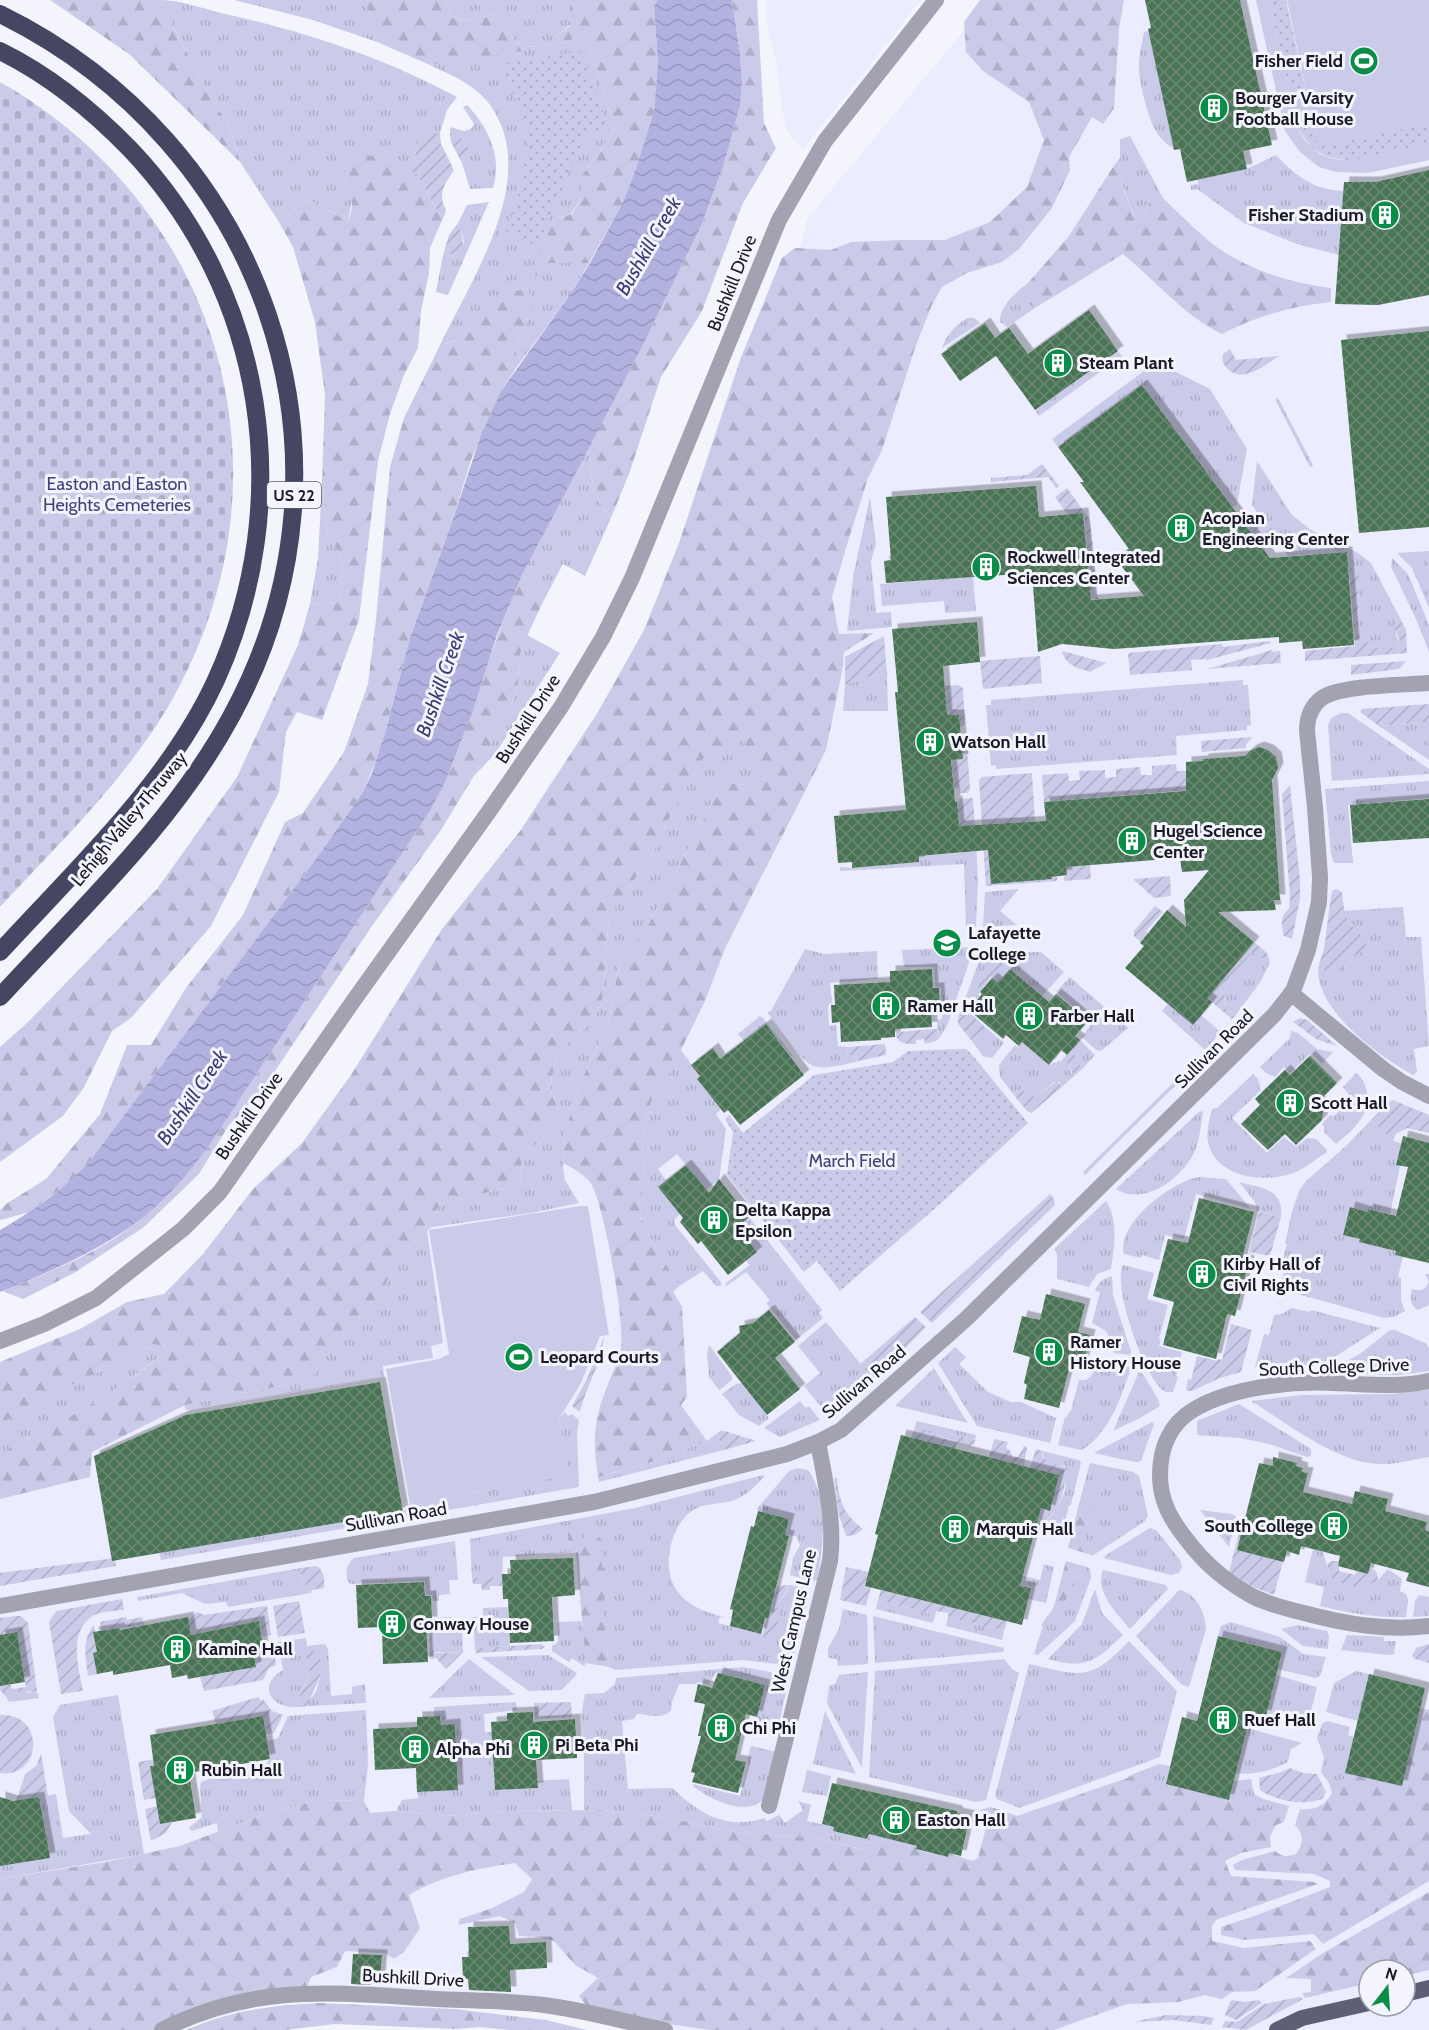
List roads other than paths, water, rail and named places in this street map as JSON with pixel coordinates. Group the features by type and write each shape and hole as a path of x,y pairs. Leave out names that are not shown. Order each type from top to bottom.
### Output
{"highway":[{"name":"Lehigh Valley Thruway","path":"0,14 57,45 112,86 165,138 191,168 213,199 248,264 275,335 290,413 294,455 294,497 285,571 264,643 245,689 211,752 191,782 139,845 0,997"},
{"name":"Lehigh Valley Thruway","path":"0,51 39,73 91,111 140,160 165,189 184,217 217,278 242,344 251,380 261,466 258,531 243,607 215,681 198,715 151,783 116,825 0,952"}],"main road":[{"path":"1278,2030 1302,2018 1357,2005"}],"street":[{"name":"Bushkill Drive","path":"0,1341 44,1324 96,1298 183,1229 220,1192 490,810 561,707 603,637 632,578 775,230 795,191 825,141 936,0"},
{"name":"Sullivan Road","path":"0,1606 594,1502 787,1454 818,1442 848,1425 974,1312 1210,1081 1274,1015 1291,993 1310,947 1319,902 1320,877 1307,731 1313,707 1321,699 1337,692 1429,683"},
{"path":"1291,993 1383,1069 1429,1096"},
{"name":"South College Drive","path":"1429,1381 1408,1385 1380,1386 1331,1383 1288,1385 1224,1395 1193,1410 1177,1422 1168,1434 1160,1469 1162,1496 1167,1512 1175,1525 1195,1551 1221,1575 1246,1592 1275,1605 1342,1623 1369,1627 1429,1626"},
{"name":"West Campus Lane","path":"769,1806 830,1561 832,1544 830,1508 818,1442"},
{"name":"Bushkill Drive","path":"162,2030 180,2021 243,2001 301,1993 514,2002 574,2010 665,2030"}],"water":[{"name":"Bushkill Creek","path":"657,0 732,0 740,53 742,82 740,106 724,164 701,226 643,345 522,575 497,635 473,710 445,782 430,811 209,1146 183,1178 169,1194 137,1222 100,1246 61,1266 0,1292 0,1230 47,1199 89,1162 316,859 363,792 385,733 410,638 481,435 501,391 590,263 623,202 635,171 654,112 658,62 654,6"}],"place":[{"name":"Fisher Field","path":"1364,61"},
{"name":"Bourger Varsity Football House","path":"1214,108"},
{"name":"Fisher Stadium","path":"1385,215"},
{"name":"Steam Plant","path":"1058,363"},
{"name":"Acopian Engineering Center","path":"1181,528"},
{"name":"Rockwell Integrated Sciences Center","path":"986,567"},
{"name":"Watson Hall","path":"930,742"},
{"name":"Hugel Science Center","path":"1132,841"},
{"name":"Lafayette College","path":"947,943"},
{"name":"Ramer Hall","path":"886,1006"},
{"name":"Farber Hall","path":"1029,1016"},
{"name":"Scott Hall","path":"1290,1103"},
{"name":"Delta Kappa Epsilon","path":"714,1220"},
{"name":"Kirby Hall of Civil Rights","path":"1202,1274"},
{"name":"Ramer History House","path":"1049,1352"},
{"name":"Leopard Courts","path":"519,1357"},
{"name":"South College","path":"1334,1526"},
{"name":"Marquis Hall","path":"955,1529"},
{"name":"Conway House","path":"392,1624"},
{"name":"Kamine Hall","path":"177,1649"},
{"name":"Ruef Hall","path":"1223,1720"},
{"name":"Chi Phi","path":"721,1728"},
{"name":"Pi Beta Phi","path":"534,1745"},
{"name":"Alpha Phi","path":"415,1749"},
{"name":"Rubin Hall","path":"180,1770"},
{"name":"Easton Hall","path":"896,1820"}],"park label":[{"name":"Easton and Easton Heights Cemeteries","path":"117,494"},
{"name":"March Field","path":"852,1161"}]}
